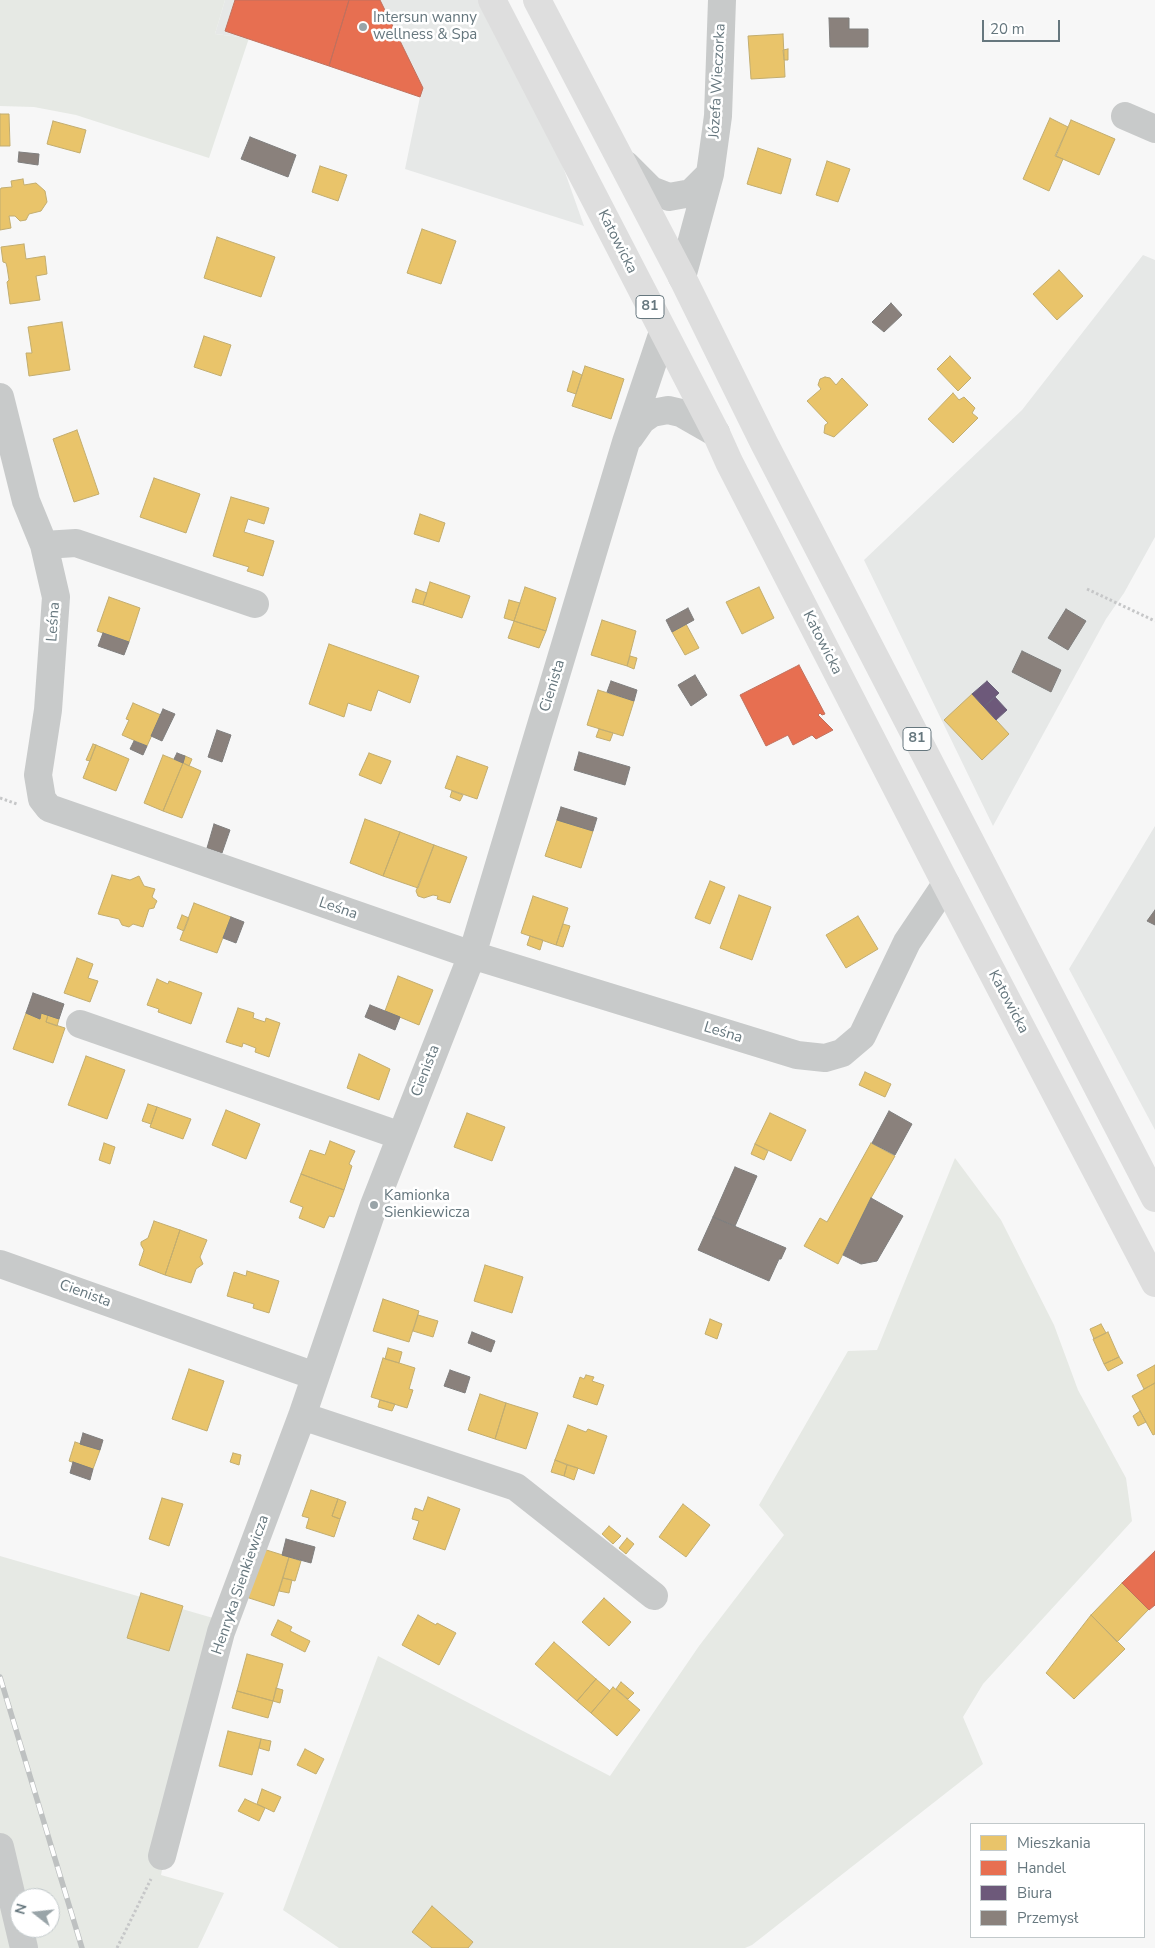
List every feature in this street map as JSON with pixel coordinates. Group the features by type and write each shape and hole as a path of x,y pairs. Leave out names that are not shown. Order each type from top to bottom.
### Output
{"main road":[{"name":"Katowicka","path":"492,0 946,884 1155,1284"},
{"name":"81","path":"537,0 682,277 764,443 1155,1198"}],"street":[{"name":"Józefa Wieczorka","path":"682,277 710,174 718,116 722,0"},
{"path":"1125,116 1155,129"},
{"path":"619,159 650,190 669,197 691,193 710,174"},
{"path":"626,442 663,332"},
{"name":"Leśna","path":"0,397 26,501 44,545 56,597 48,710 38,775 42,799 49,808 472,955 797,1055 825,1058 842,1053 862,1036 907,942 946,884"},
{"path":"626,442 642,420 652,413 668,410 681,413 716,433"},
{"name":"Cienista","path":"0,1264 315,1376 374,1205 472,955 626,442"},
{"path":"44,545 76,543 254,604"},
{"path":"80,1024 401,1136"},
{"name":"Henryka Sienkiewicza","path":"162,1856 221,1632 302,1416 315,1376"},
{"path":"302,1416 516,1487 654,1596"},
{"path":"0,1847 24,1948"}],"path":[{"path":"1087,589 1155,621"},
{"path":"118,1948 162,1856"}],"shaded area":[{"path":"0,0 225,0 215,34 249,38 209,158 76,115 34,107 0,106"},
{"path":"225,0 504,0 584,226 405,169 420,97 249,38 215,34"},
{"path":"1143,255 1155,260 1155,537 1124,593 1106,619 993,826 864,560 1022,410"},
{"path":"1155,826 1155,1130 1069,969"},
{"path":"955,1158 1001,1220 1054,1325 1078,1390 1126,1478 1132,1521 983,1684 963,1717 983,1764 752,1945 745,1948 339,1948 283,1910 378,1656 610,1776 699,1646 784,1535 759,1505 848,1351 877,1350"},
{"path":"0,1556 213,1618 161,1875 224,1893 198,1948 0,1948"}],"building: Mieszkania":[{"path":"783,34 785,77 751,79 748,36"},
{"path":"788,49 788,60 784,60 783,50"},
{"path":"0,114 9,114 10,146 0,146"},
{"path":"1050,118 1068,127 1055,156 1063,159 1049,191 1023,179"},
{"path":"1071,120 1115,139 1099,175 1056,156"},
{"path":"53,121 86,130 80,153 47,144"},
{"path":"758,148 791,159 781,194 747,184"},
{"path":"827,161 850,169 838,202 816,195"},
{"path":"320,166 347,175 338,201 312,192"},
{"path":"23,179 24,185 36,183 45,191 47,202 41,211 29,214 26,220 20,221 15,216 9,216 11,228 0,230 0,190 1,188 12,187 11,181"},
{"path":"422,229 456,241 441,284 407,273"},
{"path":"217,237 275,257 261,297 204,278"},
{"path":"24,244 26,259 45,256 47,274 36,276 40,300 10,304 7,267 6,263 3,262 1,247"},
{"path":"1059,270 1083,296 1057,320 1033,294"},
{"path":"62,322 70,370 29,376 26,353 32,353 28,327"},
{"path":"204,336 231,345 221,376 194,367"},
{"path":"950,356 971,378 958,391 937,369"},
{"path":"585,366 624,379 611,419 572,406"},
{"path":"573,371 582,375 576,394 567,391"},
{"path":"830,378 836,385 842,378 868,405 834,437 824,433 825,425 828,423 807,401 821,389 818,385 820,379"},
{"path":"953,393 959,400 964,397 975,408 972,413 978,418 953,443 928,419"},
{"path":"77,430 99,494 74,502 53,439"},
{"path":"154,478 200,494 186,533 140,517"},
{"path":"231,497 269,508 264,524 248,519 244,532 274,541 263,576 247,571 249,567 213,556"},
{"path":"420,514 445,523 439,542 414,534"},
{"path":"430,582 470,596 462,618 423,605"},
{"path":"525,587 556,598 546,631 514,621"},
{"path":"759,587 774,618 742,634 726,602"},
{"path":"416,589 427,593 423,605 412,602"},
{"path":"109,597 140,608 129,642 97,631"},
{"path":"509,600 520,603 514,621 504,618"},
{"path":"602,620 636,631 627,666 591,655"},
{"path":"514,621 546,631 539,648 508,638"},
{"path":"686,624 699,648 685,655 672,632"},
{"path":"329,644 419,676 410,703 378,690 371,711 348,703 344,717 309,704"},
{"path":"630,656 637,658 634,669 627,666"},
{"path":"598,690 634,701 623,736 587,725"},
{"path":"972,694 1009,734 982,760 944,720"},
{"path":"133,703 161,715 147,746 122,735 129,720 126,719"},
{"path":"599,729 613,733 610,741 596,737"},
{"path":"93,744 96,745 90,761 86,760"},
{"path":"96,745 129,759 116,791 83,778"},
{"path":"369,753 391,761 381,784 359,775"},
{"path":"163,755 183,763 163,811 144,803"},
{"path":"185,756 192,759 189,766 183,763"},
{"path":"457,756 488,767 477,799 445,788"},
{"path":"183,763 201,771 182,818 163,811"},
{"path":"452,791 463,795 460,801 450,797"},
{"path":"365,819 400,832 383,876 350,863"},
{"path":"557,820 593,831 581,868 545,856"},
{"path":"400,832 434,845 418,888 383,876"},
{"path":"434,845 467,857 450,903 437,899 438,896 433,895 424,898 418,896 416,891"},
{"path":"112,875 130,880 139,876 144,886 155,889 152,897 157,901 154,908 149,909 143,927 133,924 129,927 122,925 119,919 98,914"},
{"path":"710,881 725,887 710,924 695,918"},
{"path":"739,895 771,907 752,960 720,948"},
{"path":"533,896 568,908 556,945 521,933"},
{"path":"194,903 231,917 217,953 180,940"},
{"path":"182,915 189,918 184,931 177,928"},
{"path":"858,916 878,949 846,968 826,935"},
{"path":"563,924 570,926 563,947 556,945"},
{"path":"530,936 543,940 540,950 527,945"},
{"path":"77,958 93,964 88,978 98,981 90,1002 64,993"},
{"path":"398,976 433,990 419,1025 385,1011"},
{"path":"157,979 168,984 169,981 202,993 191,1024 158,1012 159,1009 147,1005"},
{"path":"238,1008 254,1013 253,1018 265,1022 266,1018 280,1023 269,1057 255,1052 256,1048 243,1043 242,1047 226,1042"},
{"path":"26,1013 40,1019 41,1013 48,1015 46,1022 65,1028 53,1063 13,1049"},
{"path":"48,1015 59,1019 57,1026 46,1022"},
{"path":"359,1054 390,1069 379,1100 347,1088"},
{"path":"86,1056 125,1070 107,1119 68,1105"},
{"path":"865,1072 891,1084 885,1097 859,1085"},
{"path":"148,1104 157,1107 151,1124 142,1121"},
{"path":"157,1107 191,1119 183,1139 150,1127"},
{"path":"226,1110 260,1124 246,1159 212,1145"},
{"path":"467,1113 505,1127 492,1161 454,1147"},
{"path":"770,1113 806,1130 791,1161 755,1144"},
{"path":"330,1141 355,1151 349,1164 352,1166 344,1190 301,1174 310,1150 325,1155"},
{"path":"104,1143 115,1147 110,1164 99,1160"},
{"path":"871,1143 895,1156 871,1198 838,1264 804,1246 820,1218 827,1222"},
{"path":"755,1144 768,1151 764,1160 751,1154"},
{"path":"301,1174 344,1190 334,1217 329,1216 324,1228 299,1218 303,1207 290,1202"},
{"path":"154,1221 180,1230 165,1275 139,1265 144,1250 141,1242 148,1238"},
{"path":"180,1230 207,1240 200,1257 203,1264 196,1269 191,1283 165,1275"},
{"path":"485,1265 523,1277 512,1313 474,1301"},
{"path":"247,1271 279,1281 269,1313 253,1308 254,1304 227,1296 234,1272 246,1276"},
{"path":"383,1299 419,1311 409,1342 373,1331"},
{"path":"418,1315 438,1321 433,1337 413,1331"},
{"path":"710,1319 722,1324 717,1339 705,1334"},
{"path":"1101,1324 1106,1333 1094,1339 1090,1329"},
{"path":"1108,1332 1119,1357 1104,1364 1093,1339"},
{"path":"388,1348 402,1352 399,1363 385,1359"},
{"path":"1119,1357 1123,1363 1108,1371 1104,1364"},
{"path":"383,1358 415,1368 409,1389 413,1390 407,1408 371,1397"},
{"path":"1155,1365 1155,1383 1144,1389 1137,1375"},
{"path":"189,1369 224,1381 207,1431 172,1419"},
{"path":"586,1375 594,1377 592,1381 604,1385 597,1405 573,1397 580,1377 584,1379"},
{"path":"1155,1383 1155,1434 1153,1435 1132,1396"},
{"path":"480,1394 506,1403 495,1439 468,1430"},
{"path":"380,1400 395,1404 392,1411 378,1407"},
{"path":"506,1403 538,1413 526,1449 495,1439"},
{"path":"1140,1411 1146,1422 1138,1426 1133,1416"},
{"path":"568,1425 586,1432 588,1429 607,1436 594,1474 555,1460"},
{"path":"75,1442 100,1450 93,1469 69,1461"},
{"path":"233,1453 241,1455 239,1465 230,1462"},
{"path":"555,1460 567,1465 564,1476 551,1472"},
{"path":"567,1465 578,1468 574,1480 564,1476"},
{"path":"311,1490 338,1499 332,1516 340,1519 334,1537 306,1528 309,1518 302,1516"},
{"path":"428,1497 460,1509 445,1550 413,1539 419,1521 412,1519 415,1508 423,1511"},
{"path":"162,1498 183,1504 169,1546 149,1539"},
{"path":"338,1499 346,1502 340,1519 332,1516"},
{"path":"683,1504 710,1525 686,1557 659,1537"},
{"path":"609,1526 621,1536 613,1544 602,1534"},
{"path":"627,1538 634,1544 626,1554 619,1548"},
{"path":"260,1548 289,1557 274,1606 246,1597"},
{"path":"289,1557 301,1561 295,1581 283,1578"},
{"path":"283,1578 292,1580 289,1593 279,1591"},
{"path":"1122,1583 1149,1609 1117,1642 1091,1615"},
{"path":"141,1593 183,1606 169,1651 127,1638"},
{"path":"604,1598 631,1622 609,1646 582,1622"},
{"path":"418,1615 456,1633 439,1665 402,1645"},
{"path":"1091,1615 1125,1649 1074,1699 1046,1673"},
{"path":"278,1620 292,1627 290,1631 310,1641 305,1652 271,1635"},
{"path":"554,1642 596,1679 577,1701 535,1664"},
{"path":"247,1654 283,1664 273,1701 237,1691"},
{"path":"596,1679 610,1691 591,1713 577,1701"},
{"path":"621,1682 634,1693 628,1699 616,1689"},
{"path":"613,1687 640,1710 617,1736 591,1713"},
{"path":"276,1688 283,1690 280,1703 273,1701"},
{"path":"237,1691 273,1701 268,1718 232,1708"},
{"path":"228,1731 261,1739 252,1775 219,1766"},
{"path":"261,1739 271,1741 269,1751 259,1748"},
{"path":"305,1749 324,1759 316,1774 297,1765"},
{"path":"262,1789 281,1797 274,1812 257,1804"},
{"path":"245,1799 265,1808 259,1821 238,1811"},
{"path":"432,1906 473,1942 468,1948 432,1948 412,1932"}],"building: Handel":[{"path":"235,0 349,0 329,66 225,31"},
{"path":"349,0 380,0 423,88 420,97 329,66"},
{"path":"799,665 825,714 822,715 820,713 818,715 833,730 816,739 812,735 793,745 788,735 766,746 740,695"},
{"path":"1155,1551 1155,1605 1149,1610 1122,1583"}],"building: Biura":[{"path":"987,681 999,693 984,707 972,694"},
{"path":"995,697 1007,710 996,720 984,707"}],"building: Przemysł":[{"path":"829,18 849,18 849,29 868,29 868,47 830,47"},
{"path":"250,137 296,155 288,177 241,159"},
{"path":"19,152 39,154 38,165 18,162"},
{"path":"891,303 902,315 884,332 872,322"},
{"path":"688,608 694,620 672,632 666,620"},
{"path":"1066,609 1086,621 1068,650 1048,638"},
{"path":"103,633 129,642 124,655 98,646"},
{"path":"1022,651 1061,670 1051,692 1012,672"},
{"path":"695,675 707,695 691,706 678,685"},
{"path":"611,681 637,690 634,701 607,692"},
{"path":"163,709 175,714 162,741 151,736"},
{"path":"217,730 231,735 222,762 208,757"},
{"path":"134,741 147,746 143,755 130,749"},
{"path":"579,752 630,767 625,785 574,770"},
{"path":"177,753 185,756 183,763 174,759"},
{"path":"561,807 597,818 593,831 557,820"},
{"path":"214,824 230,830 222,853 207,848"},
{"path":"1155,910 1155,925 1147,921"},
{"path":"231,917 244,922 236,943 223,938"},
{"path":"33,993 64,1004 59,1019 41,1013 40,1019 26,1013"},
{"path":"370,1005 400,1017 395,1030 365,1017"},
{"path":"889,1111 912,1124 895,1155 872,1143"},
{"path":"735,1167 757,1176 735,1226 713,1217"},
{"path":"871,1198 903,1216 877,1261 861,1264 843,1255"},
{"path":"713,1217 786,1248 769,1281 698,1250"},
{"path":"472,1332 495,1341 491,1352 468,1343"},
{"path":"450,1370 470,1377 465,1393 444,1386"},
{"path":"83,1433 103,1440 100,1450 80,1444"},
{"path":"73,1462 93,1469 90,1480 70,1473"},
{"path":"286,1539 315,1547 311,1563 282,1555"}],"railway":[{"path":"0,1677 82,1948"}],"place":[{"name":"Intersun wanny wellness & Spa","path":"363,27"},
{"name":"Kamionka Sienkiewicza","path":"374,1205"}]}
